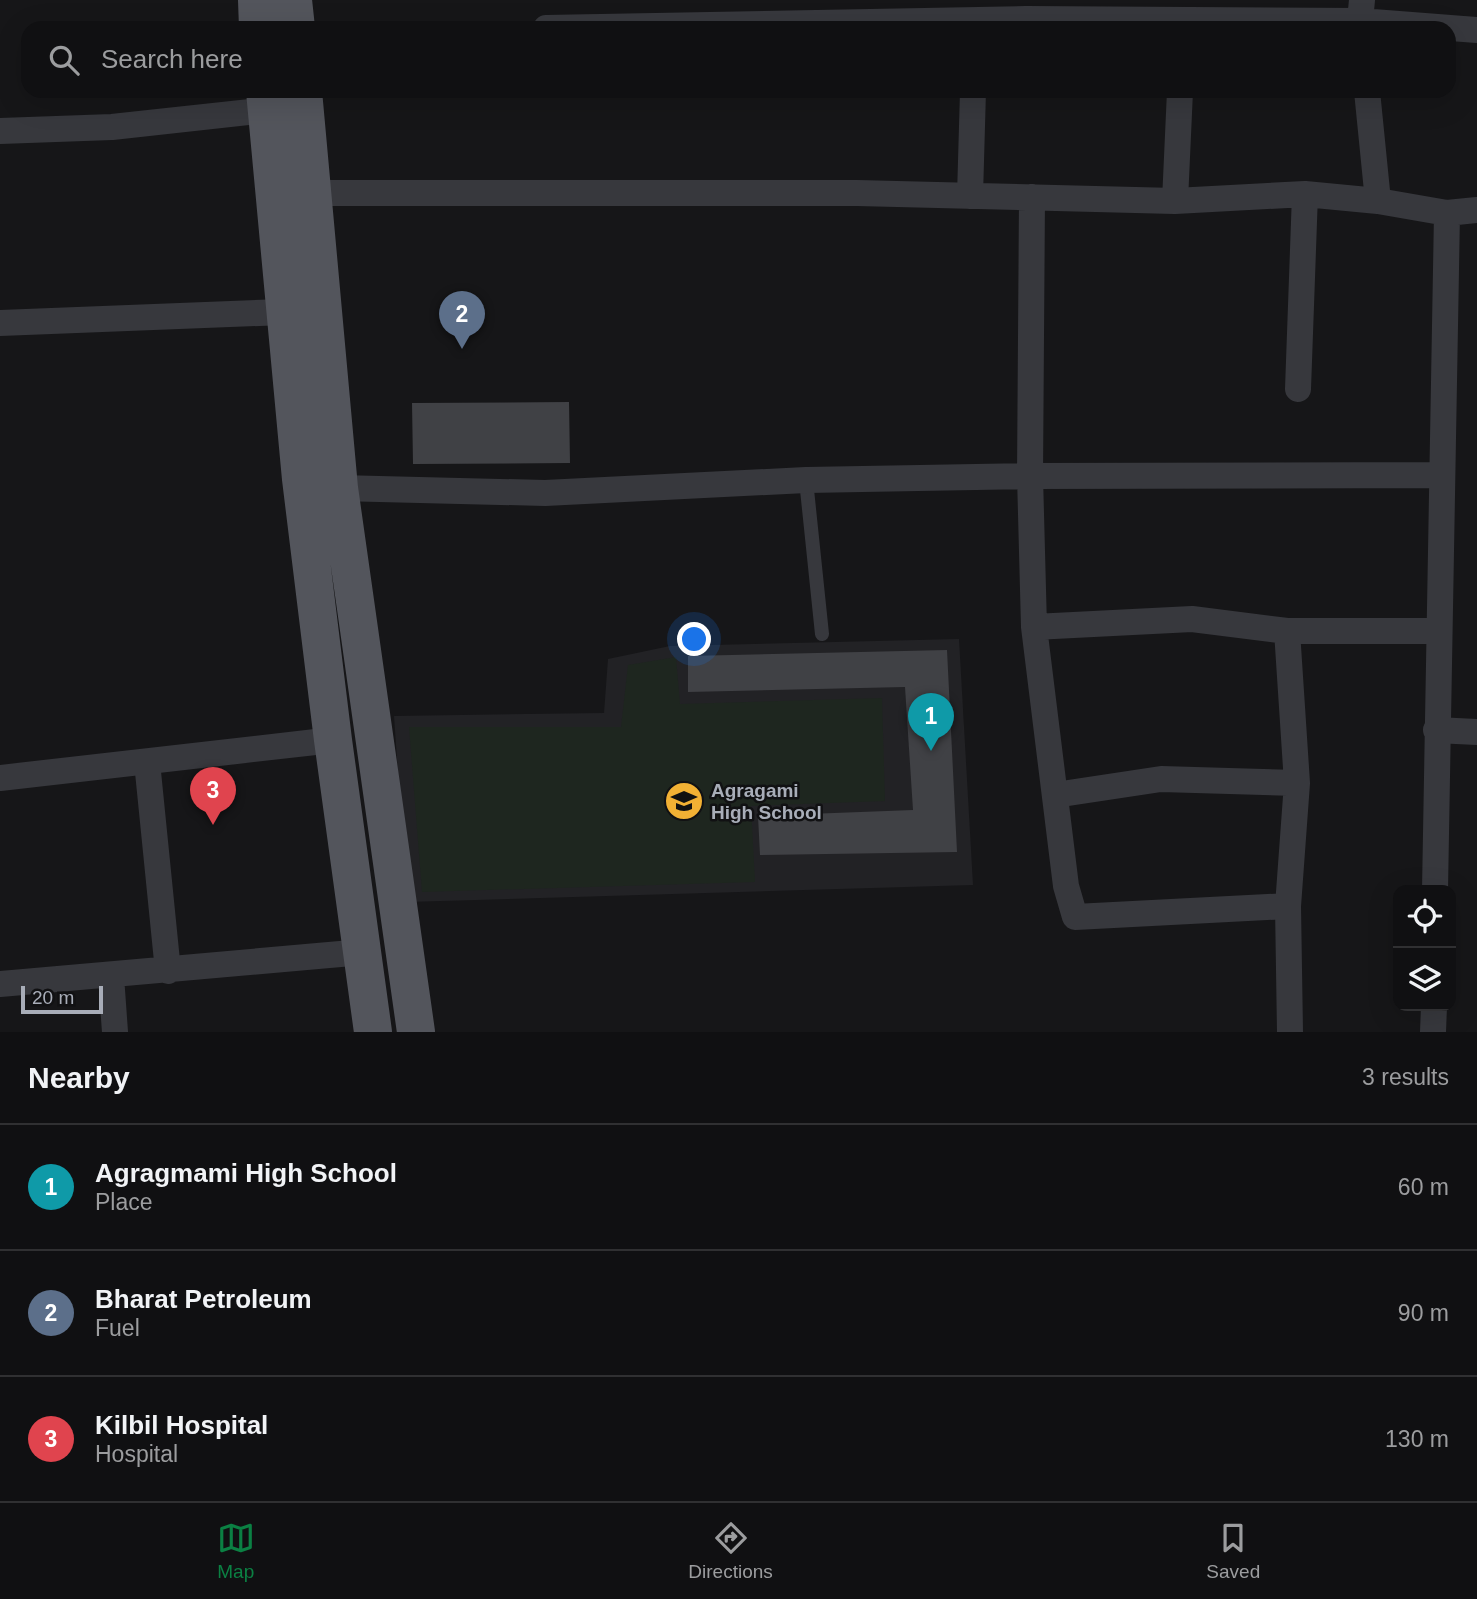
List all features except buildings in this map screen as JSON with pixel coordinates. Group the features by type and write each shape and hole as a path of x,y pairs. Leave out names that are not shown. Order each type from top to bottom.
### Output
{"main road":[{"path":"257,0 258,21"},
{"path":"293,0 295,21"},
{"path":"304,98 339,488 416,1032"},
{"path":"266,101 283,312 332,740 373,1032"}],"street":[{"path":"1262,21 1361,16 1402,21"},
{"path":"1456,27 1477,30"},
{"path":"970,196 974,98"},
{"path":"1175,201 1180,98"},
{"path":"1368,98 1378,201"},
{"path":"0,131 112,127 266,101"},
{"path":"314,193 857,193 1175,201 1305,194 1378,201 1447,212 1477,211"},
{"path":"1298,389 1305,194"},
{"path":"1032,197 1030,476 1034,626 1066,886 1075,917 1289,906"},
{"path":"1435,885 1447,212"},
{"path":"0,323 283,312"},
{"path":"339,488 545,493 806,480 1030,476 1441,475"},
{"path":"1034,626 1192,619 1287,631 1438,631"},
{"path":"1287,631 1297,783 1289,906 1290,1032"},
{"path":"1436,730 1477,732"},
{"path":"0,778 332,740"},
{"path":"147,762 168,971"},
{"path":"1055,795 1161,779 1297,783"},
{"path":"0,984 363,952"},
{"path":"111,976 115,1032"},
{"path":"1433,1032 1434,1011"}],"lane":[{"path":"806,480 822,634"}],"shaded area":[{"name":"Agragami High School","path":"959,639 973,885 407,902 394,716 604,713 608,659 670,646"},
{"path":"676,657 680,704 882,698 885,801 751,806 755,882 422,892 409,727 621,727 628,665"}],"place":[{"name":"Bharat Petroleum","path":"462,349"},
{"name":"Agragmami High School","path":"931,751"},
{"name":"Agragami High School","path":"684,801"},
{"name":"Kilbil Hospital","path":"213,825"}]}
